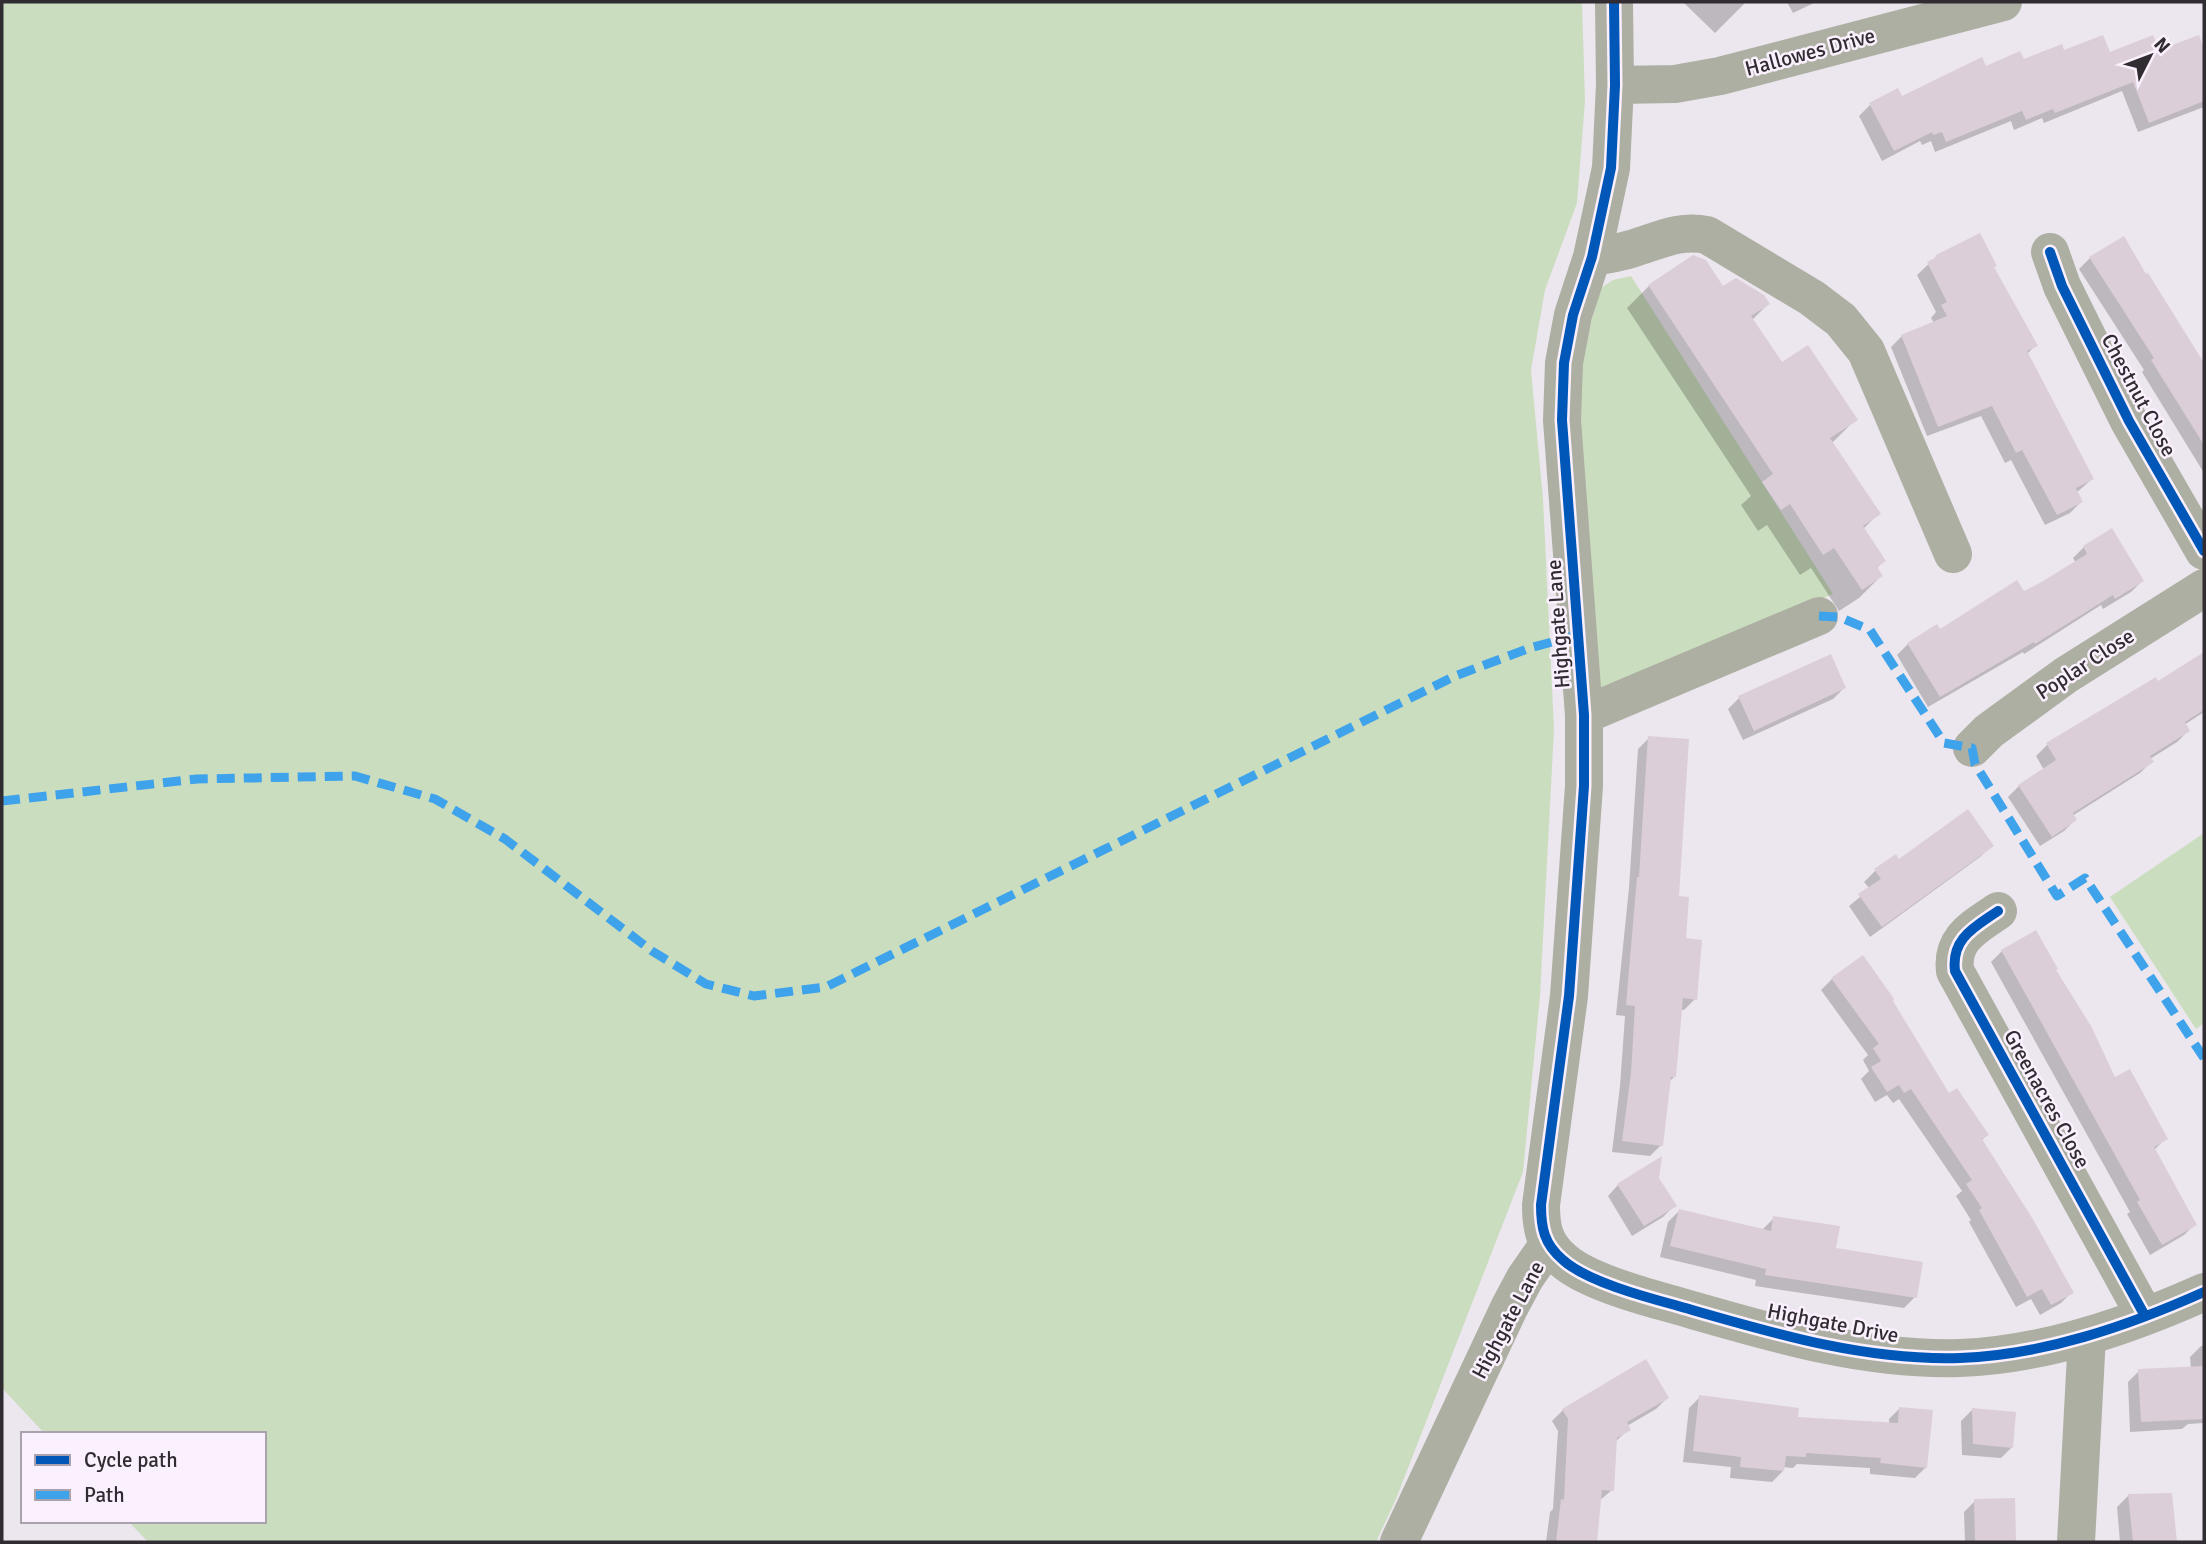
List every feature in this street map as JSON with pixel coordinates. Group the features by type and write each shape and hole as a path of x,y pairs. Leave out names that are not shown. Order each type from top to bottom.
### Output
{"street":[{"name":"Highgate Lane","path":"1399,1542 1509,1308 1525,1278 1548,1245 1541,1228 1541,1205 1569,996 1582,817 1584,715 1562,420 1564,363 1573,315 1592,257 1611,168 1615,85 1614,2"},
{"name":"Hallowes Drive","path":"1615,85 1675,85 1720,76 2003,2"},
{"path":"1592,257 1629,250 1676,233 1707,234 1812,298 1841,320 1866,351 1953,554"},
{"name":"Chestnut Close","path":"2050,252 2062,286 2129,421 2204,551"},
{"name":"Poplar Close","path":"1972,748 1989,731 2066,675 2204,588"},
{"path":"1584,715 1819,616"},
{"name":"Greenacres Close","path":"1998,911 1972,929 1958,944 1954,960 1955,971 2145,1316"},
{"name":"Highgate Drive","path":"1548,1245 1580,1272 1644,1296 1793,1339 1876,1354 1961,1358 2014,1352 2087,1336 2204,1292"},
{"path":"2076,1542 2087,1336"}],"green space":[{"path":"2,2 1582,2 1585,101 1577,203 1545,290 1531,370 1543,499 1554,729 1540,996 1523,1172 1396,1499 1376,1542 148,1542 130,1523 266,1523 266,1432 43,1432 2,1388"},
{"path":"1631,276 1833,594 1600,697 1573,383 1601,288 1613,280"},
{"path":"2204,833 2204,1023 2196,1029 2110,897"}],"building":[{"path":"2103,35 2110,52 2153,35 2159,50 2199,35 2204,49 2204,101 2149,123 2133,82 2055,113 2053,109 2026,120 2022,111 1946,142 1942,132 1933,135 1932,132 1894,151 1869,103 1898,88 1902,96 1982,57 1986,66 2020,51 2024,59 2062,44 2064,50"},
{"path":"1980,233 1997,266 1994,267 2038,346 2027,351 2094,479 2076,488 2083,502 2057,515 2022,450 2016,453 1992,406 1938,427 1901,335 1947,316 1941,305 1947,302 1927,262"},
{"path":"2124,236 2204,363 2204,445 2151,360 2154,358 2089,257"},
{"path":"1693,255 1706,260 1723,286 1736,278 1764,295 1770,304 1751,316 1782,362 1808,345 1858,420 1830,438 1881,514 1863,526 1886,561 1877,567 1883,576 1862,590 1834,548 1823,555 1790,504 1781,510 1762,482 1773,474 1648,285"},
{"path":"2112,528 2144,581 2115,599 2113,595 2035,644 2034,642 1940,697 1907,643 1937,624 1940,629 2017,580 2024,591 2038,584 2087,554 2083,546"},
{"path":"2204,652 2204,710 2185,722 2190,731 2150,756 2154,762 2073,813 2077,820 2052,837 2018,785 2056,760 2046,743 2156,677 2158,681"},
{"path":"1831,654 1846,688 1754,731 1738,696"},
{"path":"1648,736 1689,739 1679,896 1689,897 1686,938 1702,940 1697,1000 1683,998 1676,1077 1671,1077 1663,1146 1622,1141 1631,1073 1635,1006 1626,1005 1639,877"},
{"path":"1968,809 1994,846 1882,927 1858,894 1881,879 1874,869 1896,854 1899,859"},
{"path":"2036,930 2058,969 2056,970 2091,1026 2115,1077 2130,1069 2168,1139 2154,1147 2197,1225 2162,1245 2137,1202 2140,1200 2001,950"},
{"path":"1863,955 1894,999 1949,1093 1957,1088 1989,1135 1982,1139 2034,1221 2074,1293 2051,1305 2042,1289 2027,1297 1979,1210 1982,1208 1966,1184 1972,1180 1911,1089 1904,1093 1899,1085 1887,1092 1871,1067 1881,1061 1873,1048 1879,1044 1831,978"},
{"path":"1662,1156 1659,1178 1677,1206 1644,1226 1617,1184"},
{"path":"1679,1209 1771,1231 1773,1216 1840,1226 1836,1248 1923,1262 1917,1298 1765,1275 1766,1269 1670,1246"},
{"path":"1646,1359 1669,1398 1627,1422 1631,1430 1617,1438 1614,1491 1602,1490 1597,1542 1556,1542 1561,1499 1564,1500 1568,1419 1562,1409"},
{"path":"2204,1366 2204,1419 2141,1422 2138,1369"},
{"path":"1699,1395 1799,1408 1798,1417 1898,1423 1899,1407 1933,1410 1927,1468 1880,1463 1881,1458 1806,1453 1806,1457 1786,1456 1784,1471 1740,1467 1741,1457 1693,1451"},
{"path":"1972,1408 2016,1412 2013,1448 1973,1444"},
{"path":"2172,1493 2177,1542 2133,1542 2128,1494"},
{"path":"2015,1498 2016,1542 1975,1542 1974,1499"}],"marked path":[{"path":"1819,616 1839,617 1870,630 1944,743 1972,748 1975,764 2057,896 2085,878 2204,1058"},
{"path":"2,801 197,779 355,776 435,799 505,839 652,951 706,984 754,996 826,987 1455,676 1530,648 1578,635"}],"cycle path":[{"path":"1614,2 1615,85 1611,168 1592,257 1573,315 1564,363 1562,420 1584,715 1584,786 1569,996 1541,1205 1543,1228 1548,1242 1573,1268 1632,1293 1816,1343 1923,1358 1991,1356 2054,1345 2116,1327 2204,1292"},
{"path":"2050,252 2062,286 2129,421 2204,551"},
{"path":"1998,911 1966,935 1957,950 1955,971 2145,1316"}]}
